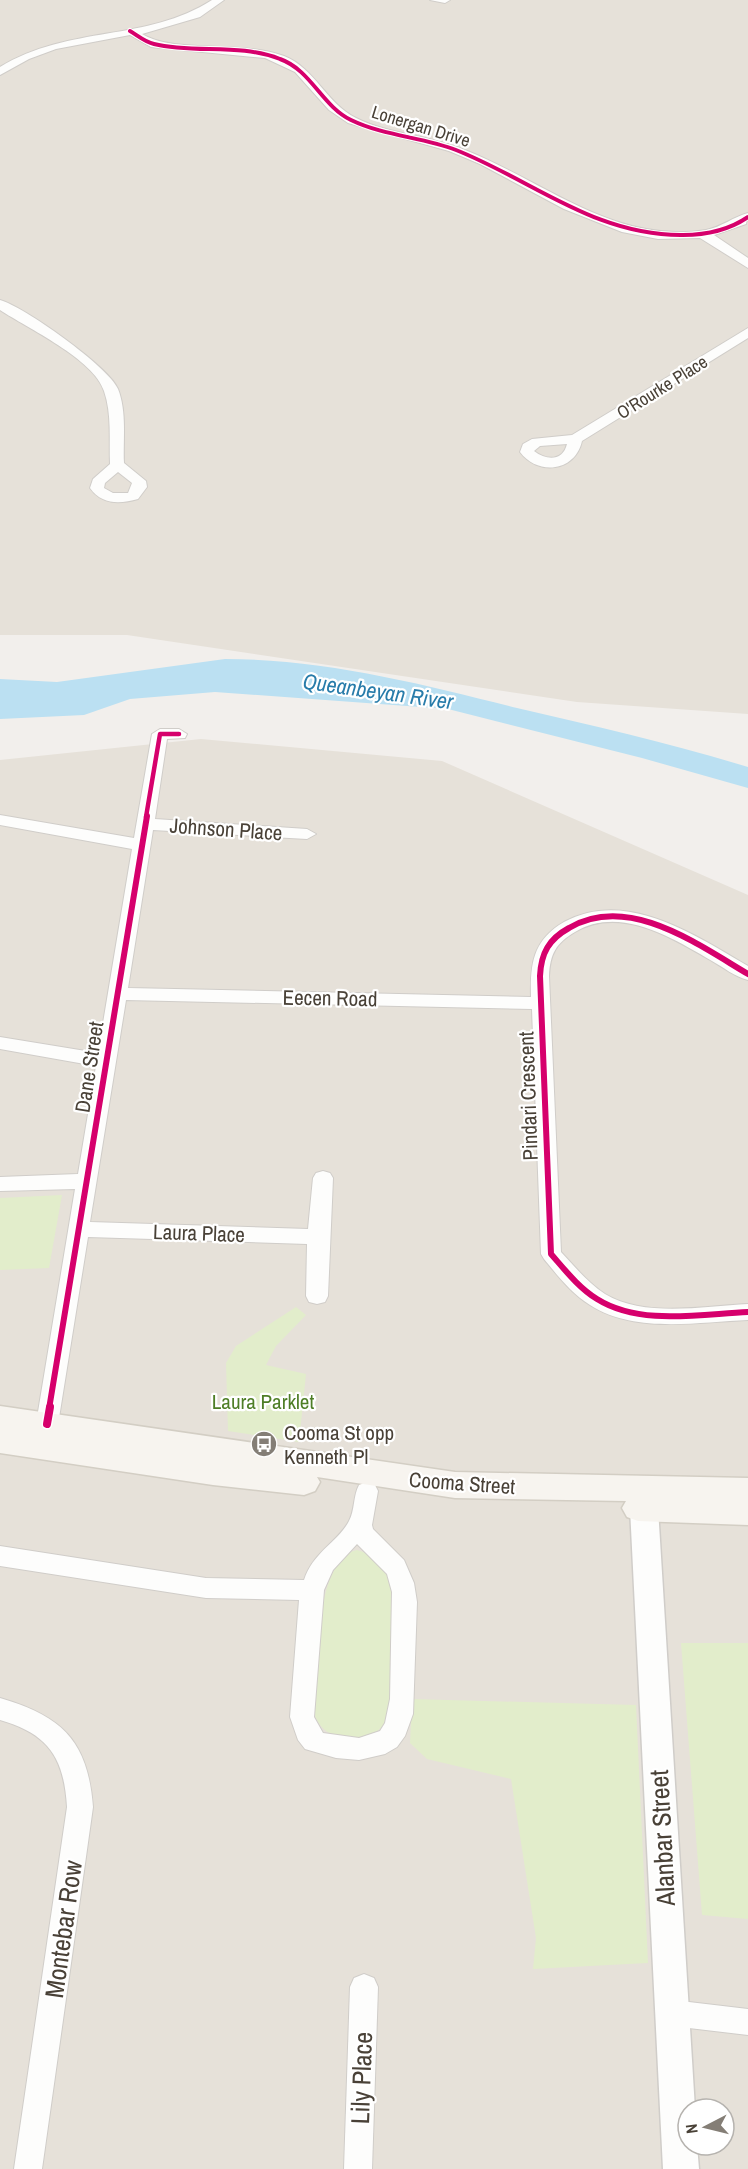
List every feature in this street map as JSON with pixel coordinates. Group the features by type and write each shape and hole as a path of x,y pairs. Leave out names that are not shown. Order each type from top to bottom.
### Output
{"main road":[{"name":"Cooma Street","path":"0,1418 47,1424 369,1482 474,1504 644,1499 748,1491"},
{"path":"0,1430 47,1424 54,1437 65,1443 101,1449 147,1462"},
{"name":"Cooma Street","path":"0,1441 147,1462 369,1482"},
{"name":"Cooma Street","path":"644,1499 748,1512"}],"street":[{"path":"0,72 19,59 51,46 181,21 208,9 219,0"},
{"path":"435,0 445,0"},
{"name":"Lonergan Drive","path":"130,31 152,44 250,52 283,60 309,77 330,104 350,119 480,159 604,225 665,236 703,234 732,226 748,217"},
{"path":"703,234 748,264"},
{"path":"0,304 86,362 109,385 114,404 117,465"},
{"name":"O'Rourke Place","path":"575,439 681,376 748,332"},
{"name":"Dane Street","path":"47,1424 160,734 179,734"},
{"path":"0,820 142,845"},
{"name":"Johnson Place","path":"146,824 307,834"},
{"name":"Pindari Crescent","path":"748,974 640,920 608,915 581,921 551,938 540,960 551,1254 586,1291 605,1304 628,1311 663,1314 748,1311"},
{"name":"Eecen Road","path":"118,994 541,1003"},
{"path":"0,1043 107,1061"},
{"path":"318,1296 318,1238 323,1178"},
{"path":"0,1185 88,1180"},
{"name":"Laura Place","path":"80,1229 318,1238"},
{"path":"360,1525 368,1542 397,1570 402,1588 400,1711 396,1732 387,1742 369,1748 343,1749 314,1741 307,1732 303,1712 312,1590 317,1575 325,1563 360,1525 369,1482"},
{"name":"Alanbar Street","path":"644,1499 681,2169"},
{"path":"0,1556 206,1588 312,1590"},
{"name":"Montebar Row","path":"10,1711 43,1724 60,1741 72,1759 80,1782 80,1807 28,2169"},
{"name":"Lily Place","path":"358,2169 364,1987"},
{"path":"672,2013 748,2022"}],"shaded area":[{"path":"0,0 748,0 748,714 577,702 127,635 0,635"},
{"path":"201,739 442,761 748,895 748,2169 0,2169 0,760"}],"green space":[{"path":"62,1195 49,1268 0,1270 0,1198"},
{"name":"Laura Parklet","path":"296,1307 306,1315 276,1346 266,1365 306,1374 299,1442 228,1431 226,1363 236,1346"},
{"path":"357,1550 376,1560 388,1576 391,1587 393,1653 390,1699 383,1726 373,1734 357,1737 327,1732 314,1713 317,1648 325,1596 332,1574 343,1558"},
{"path":"681,1643 748,1643 748,1919 702,1915"},
{"path":"412,1699 636,1705 648,1963 533,1969 536,1938 511,1779 427,1759 410,1743"}],"water":[{"name":"Queanbeyan River","path":"225,659 299,663 372,674 633,736 748,767 748,788 642,758 448,709 215,692 130,699 84,715 0,719 0,679 57,682"}],"cycle path":[{"path":"130,31 151,44 238,50 281,59 299,70 333,107 352,120 365,126 453,149 484,161 568,207 627,230 658,235 693,235 722,230 748,217"},
{"path":"47,1424 160,734 179,734"},
{"path":"748,974 680,936 643,921 625,916 608,915 582,921 555,937 543,953 540,976 551,1254 590,1294 622,1310 676,1316 748,1312"}],"place":[{"name":"Cooma St opp Kenneth Pl","path":"264,1444"}]}
